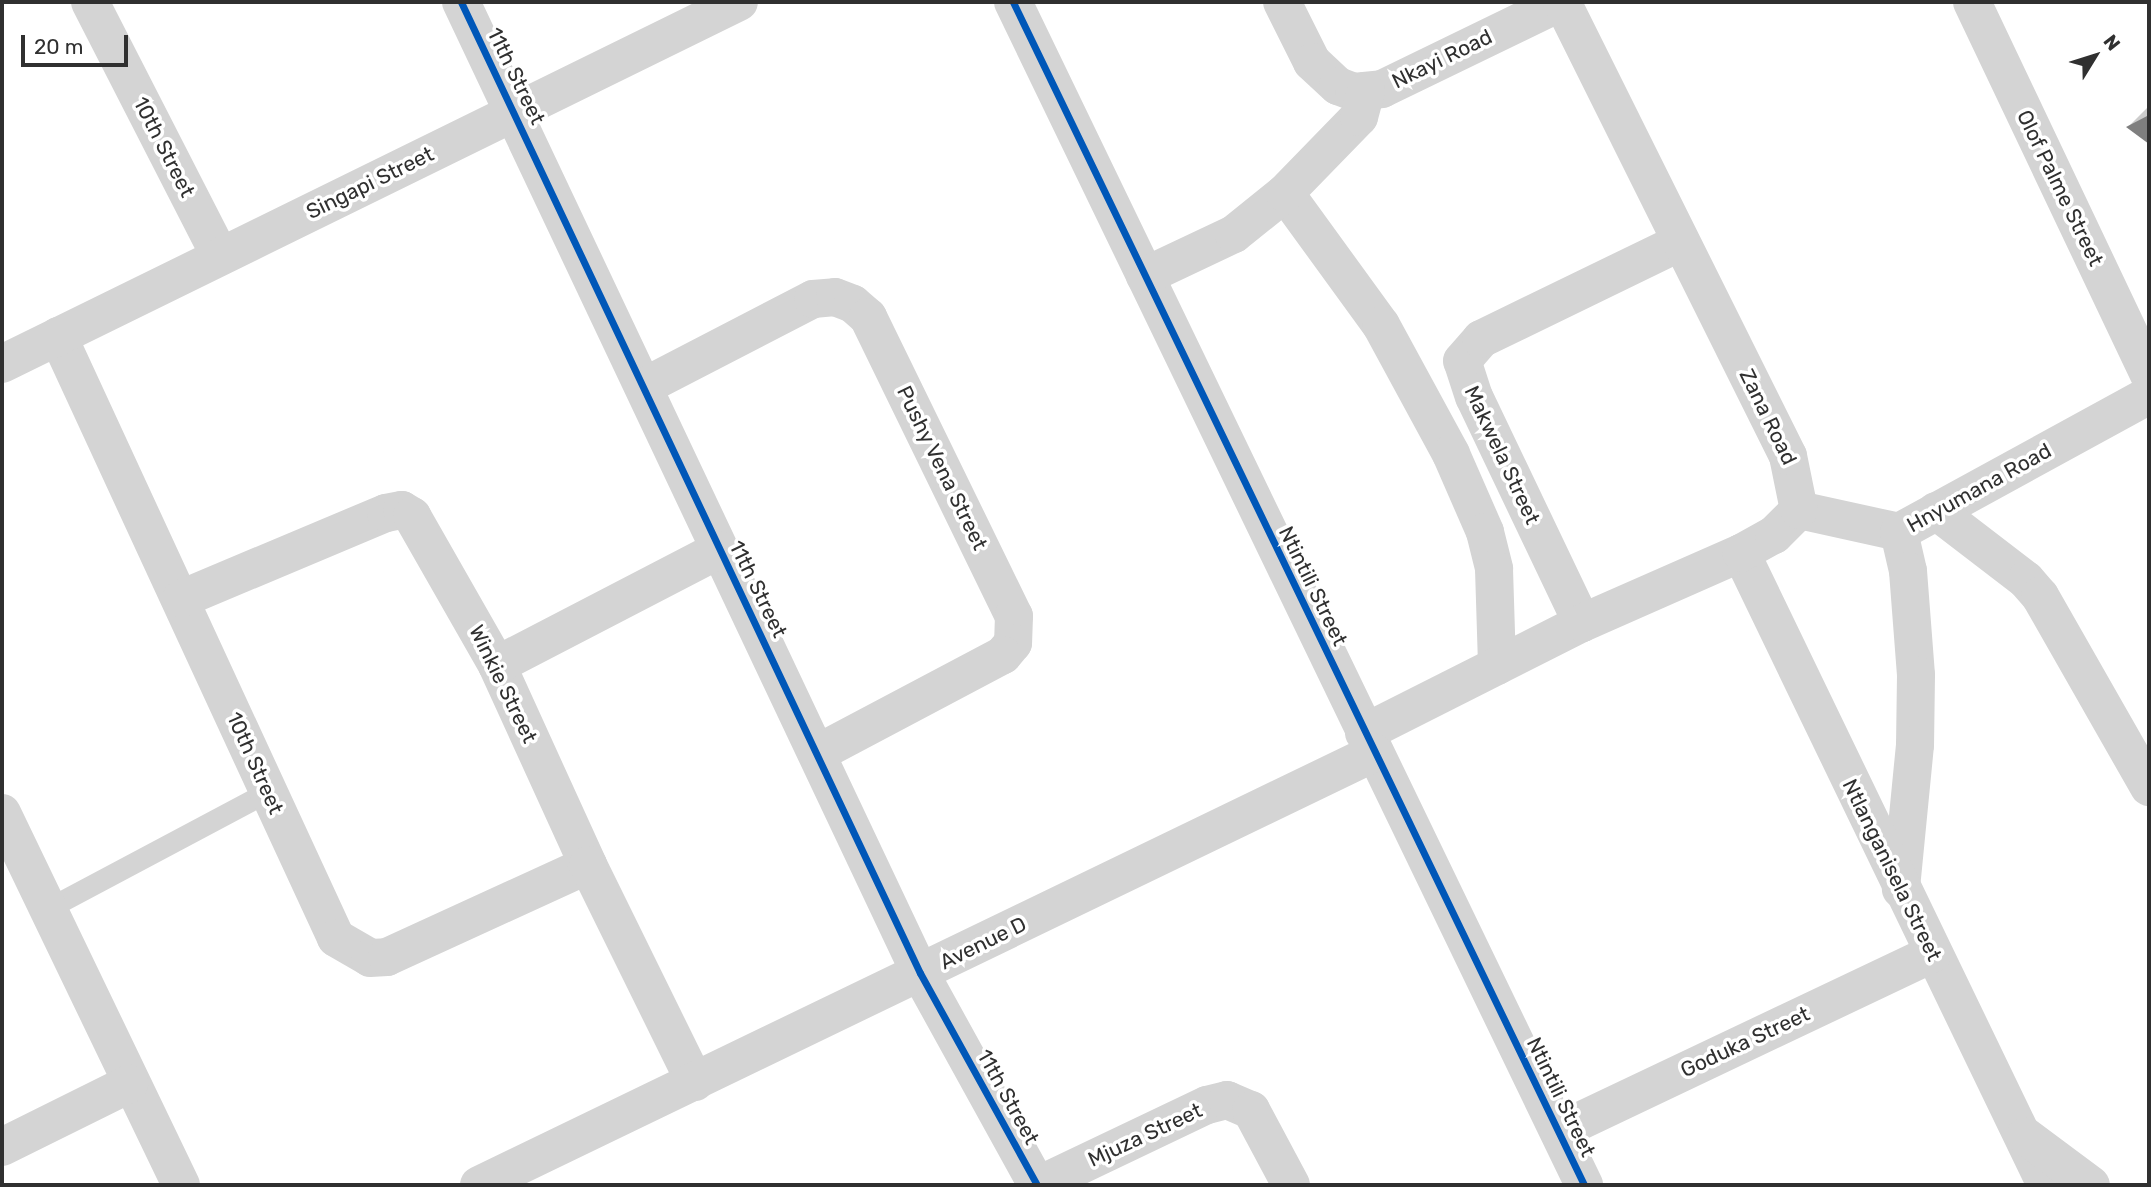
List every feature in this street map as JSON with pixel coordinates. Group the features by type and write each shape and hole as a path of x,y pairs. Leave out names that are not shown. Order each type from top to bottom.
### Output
{"street":[{"name":"10th Street","path":"90,2 220,256"},
{"name":"11th Street","path":"461,2 645,386 719,550 818,753 920,973 1038,1185"},
{"name":"Singapi Street","path":"2,364 739,2"},
{"name":"Ntintili Street","path":"1013,2 1584,1185"},
{"name":"Nkayi Road","path":"1282,2 1312,62 1326,78 1354,92 1382,89 1561,2"},
{"name":"Zana Road","path":"1561,2 1788,456 1799,510"},
{"name":"Olof Palme Street","path":"1972,2 2149,374"},
{"path":"1145,275 1234,234 1284,193 1359,117 1366,92"},
{"path":"1284,193 1400,357 1451,454 1485,532 1494,569 1497,666"},
{"name":"Makwela Street","path":"1582,623 1474,397 1462,361 1481,339 1681,242"},
{"name":"Pushy Vena Street","path":"645,386 813,299 835,297 853,304 868,317 1014,616 1013,643 1003,656 818,753"},
{"name":"10th Street","path":"58,337 336,938 370,958 387,957 587,865"},
{"name":"Hnyumana Road","path":"1799,510 1899,533 2149,395"},
{"name":"Winkie Street","path":"181,599 386,513 402,510 421,528 496,665 587,865 695,1082"},
{"path":"1369,743 1497,666 1582,623 1741,553 1774,535 1799,510"},
{"path":"1936,511 2026,580 2040,596 2149,787"},
{"path":"1899,533 1908,571 1916,675 1915,745 1901,889"},
{"path":"496,665 719,550"},
{"name":"Ntlanganisela Street","path":"1741,553 1932,954 2046,1185"},
{"path":"1494,569 1561,578"},
{"name":"Avenue D","path":"479,1185 920,973 1369,743"},
{"path":"2,813 129,1084 181,1185"},
{"name":"Goduka Street","path":"1559,1131 1932,954"},
{"path":"2,1147 129,1084"},
{"name":"Mjuza Street","path":"1038,1185 1207,1105 1227,1100 1251,1110 1291,1185"},
{"path":"2022,1134 2091,1185"}],"lane":[{"path":"47,909 267,792"}],"building":[{"path":"2149,115 2149,144 2126,127"}],"cycle path":[{"path":"461,2 920,973 1037,1185"},
{"path":"1013,2 1584,1185"}]}
